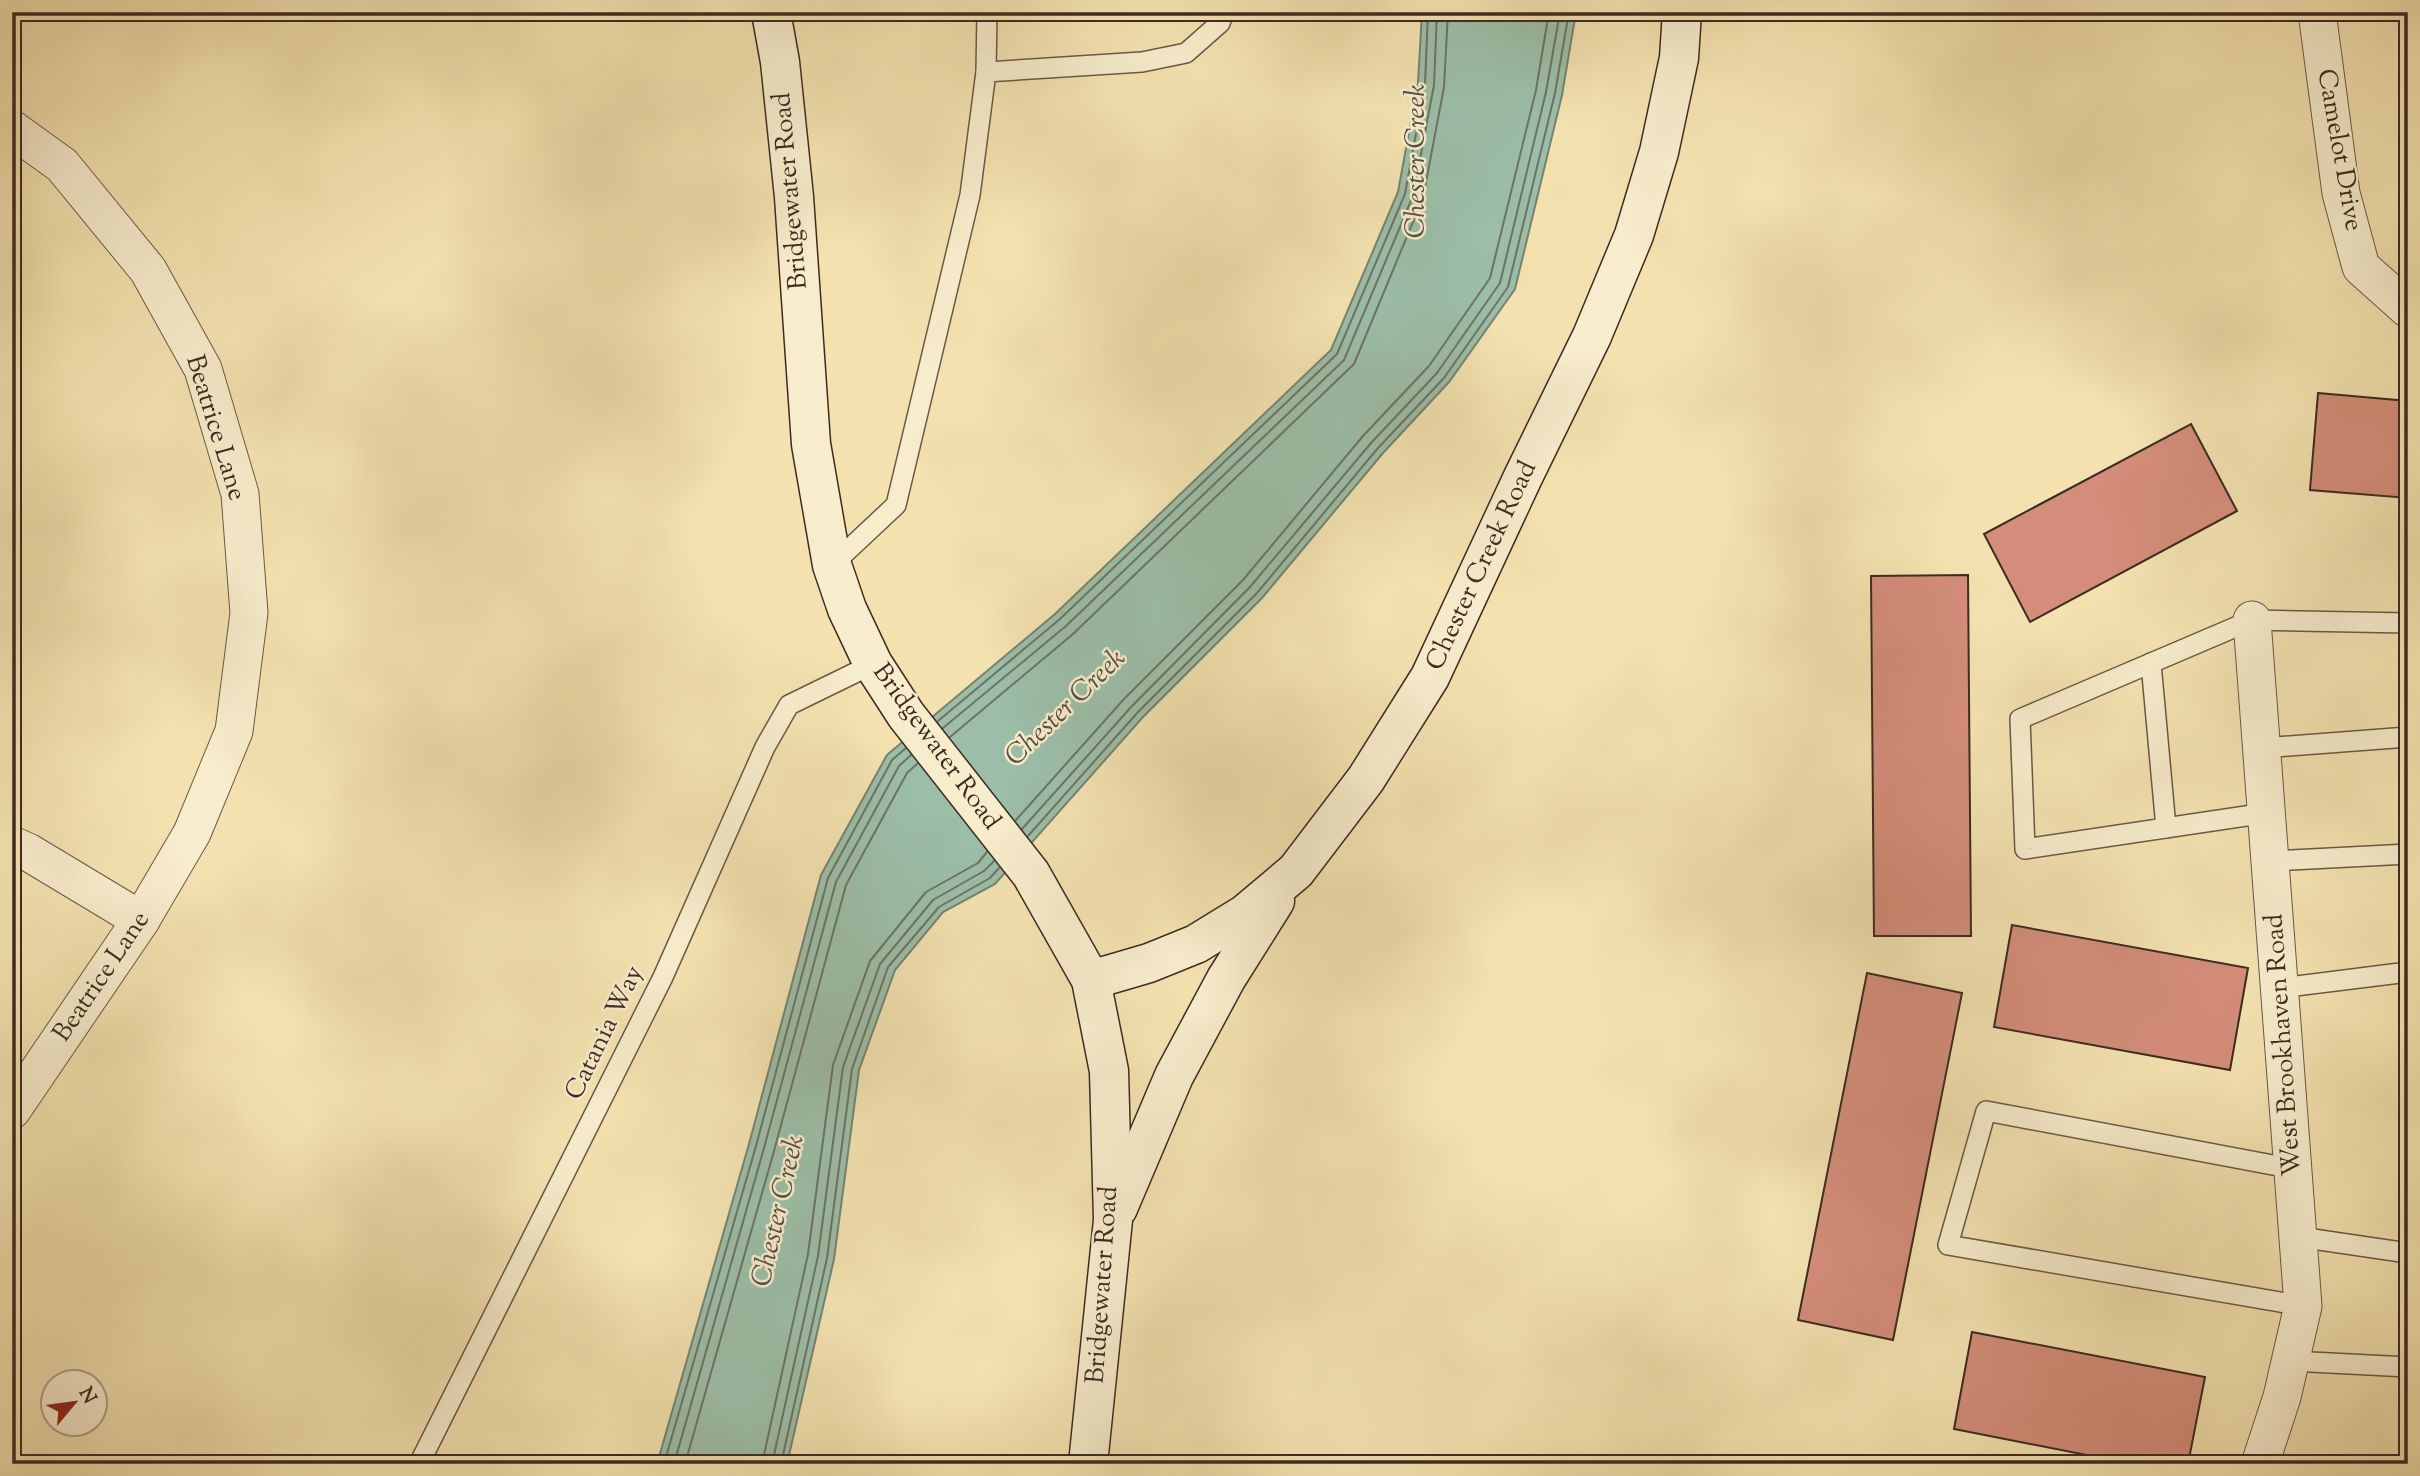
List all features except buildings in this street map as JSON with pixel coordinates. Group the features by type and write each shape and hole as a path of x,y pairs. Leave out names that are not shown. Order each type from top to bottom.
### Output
{"street":[{"name":"Bridgewater Road","path":"771,12 780,62 793,184 811,444 832,565 847,609 873,664 906,715 1031,874 1091,980 1109,1072 1113,1220 1088,1464"},
{"name":"Chester Creek Road","path":"1091,980 1149,963 1196,944 1245,914 1296,871 1366,779 1430,677 1592,336 1634,235 1660,152 1679,58 1682,12"},
{"name":"Camelot Drive","path":"2316,12 2341,192 2361,267 2408,309"},
{"name":"Beatrice Lane","path":"12,129 62,164 148,270 203,369 240,494 249,613 234,731 192,833 141,920 12,1110"},
{"name":"West Brookhaven Road","path":"2252,621 2304,1306 2283,1397 2260,1464"},
{"path":"12,845 29,852 141,920"},
{"path":"1113,1220 1174,1076 1226,979 1296,871"}],"lane":[{"path":"832,565 896,505 970,195 986,72 986,12"},
{"path":"986,72 1142,62 1186,53 1220,23 1224,12"},
{"path":"2266,813 2025,849 2020,719 2252,621 2408,623"},
{"path":"2151,663 2166,828"},
{"name":"Catania Way","path":"419,1464 663,976 765,747 789,705 873,664"},
{"path":"2262,748 2408,737"},
{"path":"2271,861 2408,853"},
{"path":"2280,988 2408,972"},
{"path":"2294,1169 1986,1111 1948,1245 2304,1306"},
{"path":"2299,1237 2408,1253"},
{"path":"2291,1360 2408,1367"}],"water":[{"name":"Chester Creek","path":"1422,12 1576,12 1562,95 1515,289 1449,382 1383,453 1262,598 1143,717 995,884 943,912 895,970 859,1070 834,1259 787,1464 657,1464 749,1144 821,875 887,755 1055,614 1331,350 1398,192 1418,83"}]}
